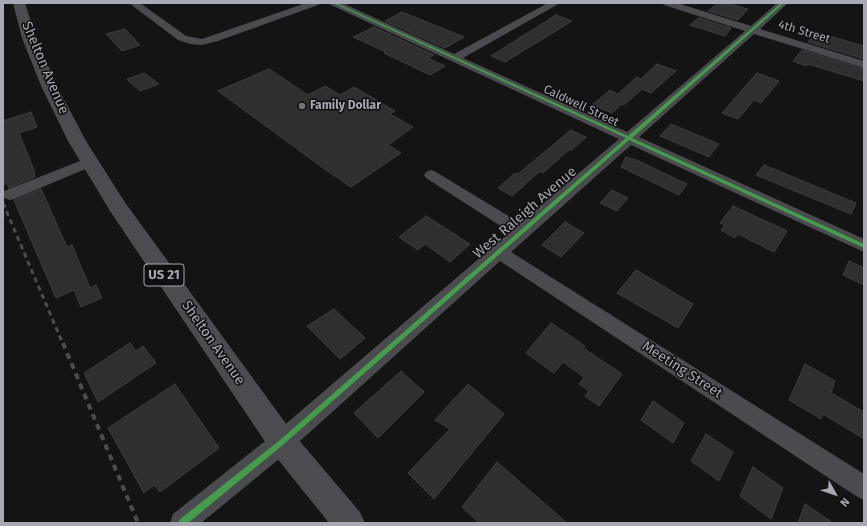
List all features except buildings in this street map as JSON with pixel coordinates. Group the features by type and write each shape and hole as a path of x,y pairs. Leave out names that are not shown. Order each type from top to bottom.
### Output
{"main road":[{"name":"Shelton Avenue","path":"20,3 29,38 50,88 77,141 125,218 282,442 349,523"}],"street":[{"path":"134,3 182,38 190,41 202,42 315,3"},
{"name":"Caldwell Street","path":"334,3 864,246"},
{"path":"454,58 555,3"},
{"name":"4th Street","path":"667,3 863,64"},
{"name":"West Raleigh Avenue","path":"182,523 282,442 783,3"},
{"path":"9,195 90,162"},
{"path":"431,175 522,232"},
{"name":"Meeting Street","path":"499,252 864,488"}],"railway":[{"path":"3,203 63,344"},
{"path":"63,343 138,523"}],"cycle path":[{"path":"334,3 864,246"},
{"path":"182,523 282,442 783,3"}],"place":[{"name":"Family Dollar","path":"302,106"}]}
